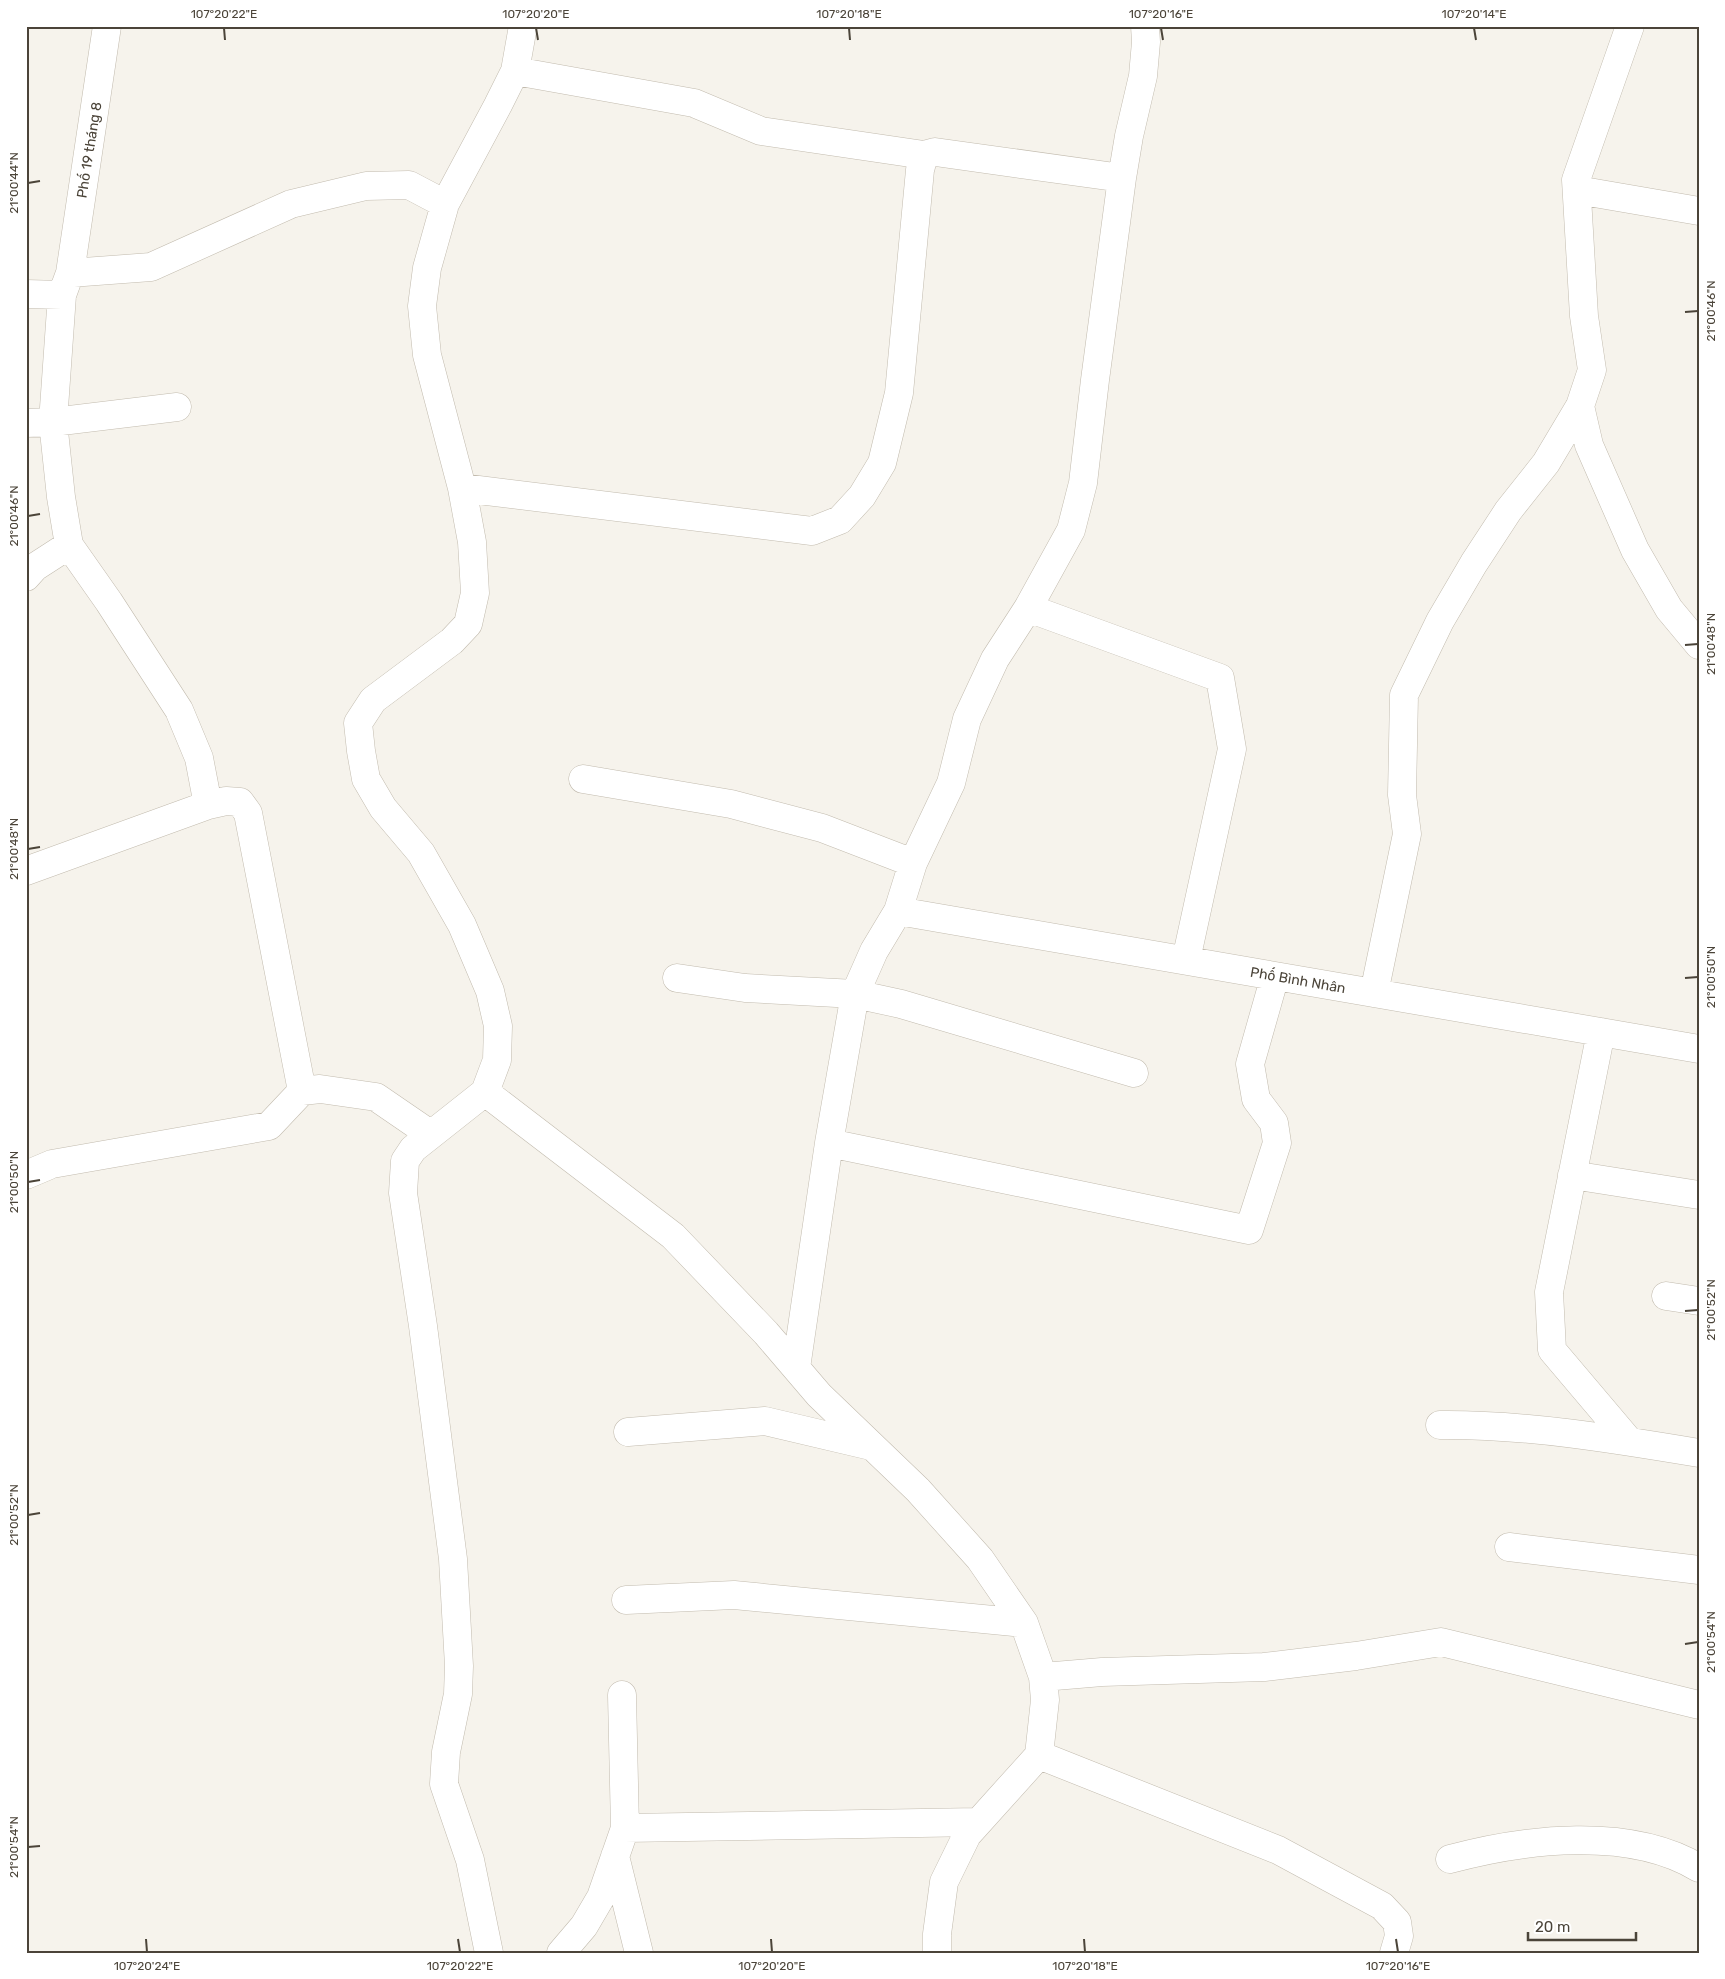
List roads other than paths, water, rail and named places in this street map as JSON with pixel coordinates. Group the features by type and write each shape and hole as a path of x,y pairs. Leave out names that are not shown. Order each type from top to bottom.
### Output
{"street":[{"name":"Phố 19 tháng 8","path":"68,544 53,422 66,284 107,26"},
{"path":"489,1953 470,1860 444,1784 446,1752 458,1694 460,1666 452,1559 423,1326 403,1192 405,1161 413,1149 485,1092 497,1060 498,1026 490,991 462,925 422,853 383,808 366,779 358,723 373,700 452,641 468,624 475,594 472,542 462,488 427,355 422,306 427,268 445,204 515,72 523,26"},
{"path":"796,1368 829,1143 855,994 874,951 898,911 913,863 951,783 967,719 995,659 1028,608 1071,530 1083,483 1122,178 1129,136 1143,76 1146,42 1145,26"},
{"path":"1374,993 1407,834 1402,795 1404,695 1440,621 1474,563 1508,511 1546,463 1580,406 1592,370 1584,316 1576,180 1630,26"},
{"path":"515,72 694,103 761,131 924,155 935,152 1122,178"},
{"path":"462,488 812,531 840,520 862,496 882,463 899,393 920,170 924,155"},
{"path":"26,294 151,266 291,204 366,186 409,185 445,204"},
{"path":"1577,190 1699,211"},
{"path":"1580,406 1589,445 1635,550 1669,609 1699,645"},
{"path":"26,423 53,422 177,407"},
{"path":"26,577 35,567 68,544 109,602 179,710 199,758 208,805"},
{"path":"1028,608 1220,678 1232,749 1186,960"},
{"path":"583,779 731,804 822,828 913,863"},
{"path":"26,871 208,805 240,802 248,813 302,1091"},
{"name":"Phố Bình Nhân","path":"898,911 1699,1049"},
{"path":"829,1143 1249,1230 1277,1143 1274,1123 1256,1099 1250,1064 1275,976"},
{"path":"677,978 745,988 855,994 901,1004 1134,1073"},
{"path":"1601,1032 1549,1292 1552,1350 1629,1441"},
{"path":"26,1175 52,1164 269,1126 302,1091 320,1089 376,1097 430,1134"},
{"path":"485,1092 673,1236 766,1332 820,1395 918,1490 980,1559 1024,1623 1043,1677 1045,1700 1039,1755 967,1835 944,1882 937,1934 937,1953"},
{"path":"1572,1175 1699,1195"},
{"path":"1666,1296 1699,1301"},
{"path":"628,1432 765,1421 871,1446"},
{"path":"1440,1425 1481,1424 1629,1441 1699,1453"},
{"path":"1509,1548 1699,1570"},
{"path":"626,1600 734,1595 1024,1623"},
{"path":"1043,1677 1102,1672 1264,1668 1441,1642 1699,1704"},
{"path":"561,1953 584,1926 601,1897 625,1828 622,1695"},
{"path":"1039,1755 1278,1850 1382,1906 1397,1922 1399,1936 1394,1953"},
{"path":"625,1828 978,1822"},
{"path":"1450,1859 1479,1851 1549,1841 1631,1843 1684,1859 1699,1868"},
{"path":"616,1856 639,1953"}]}
